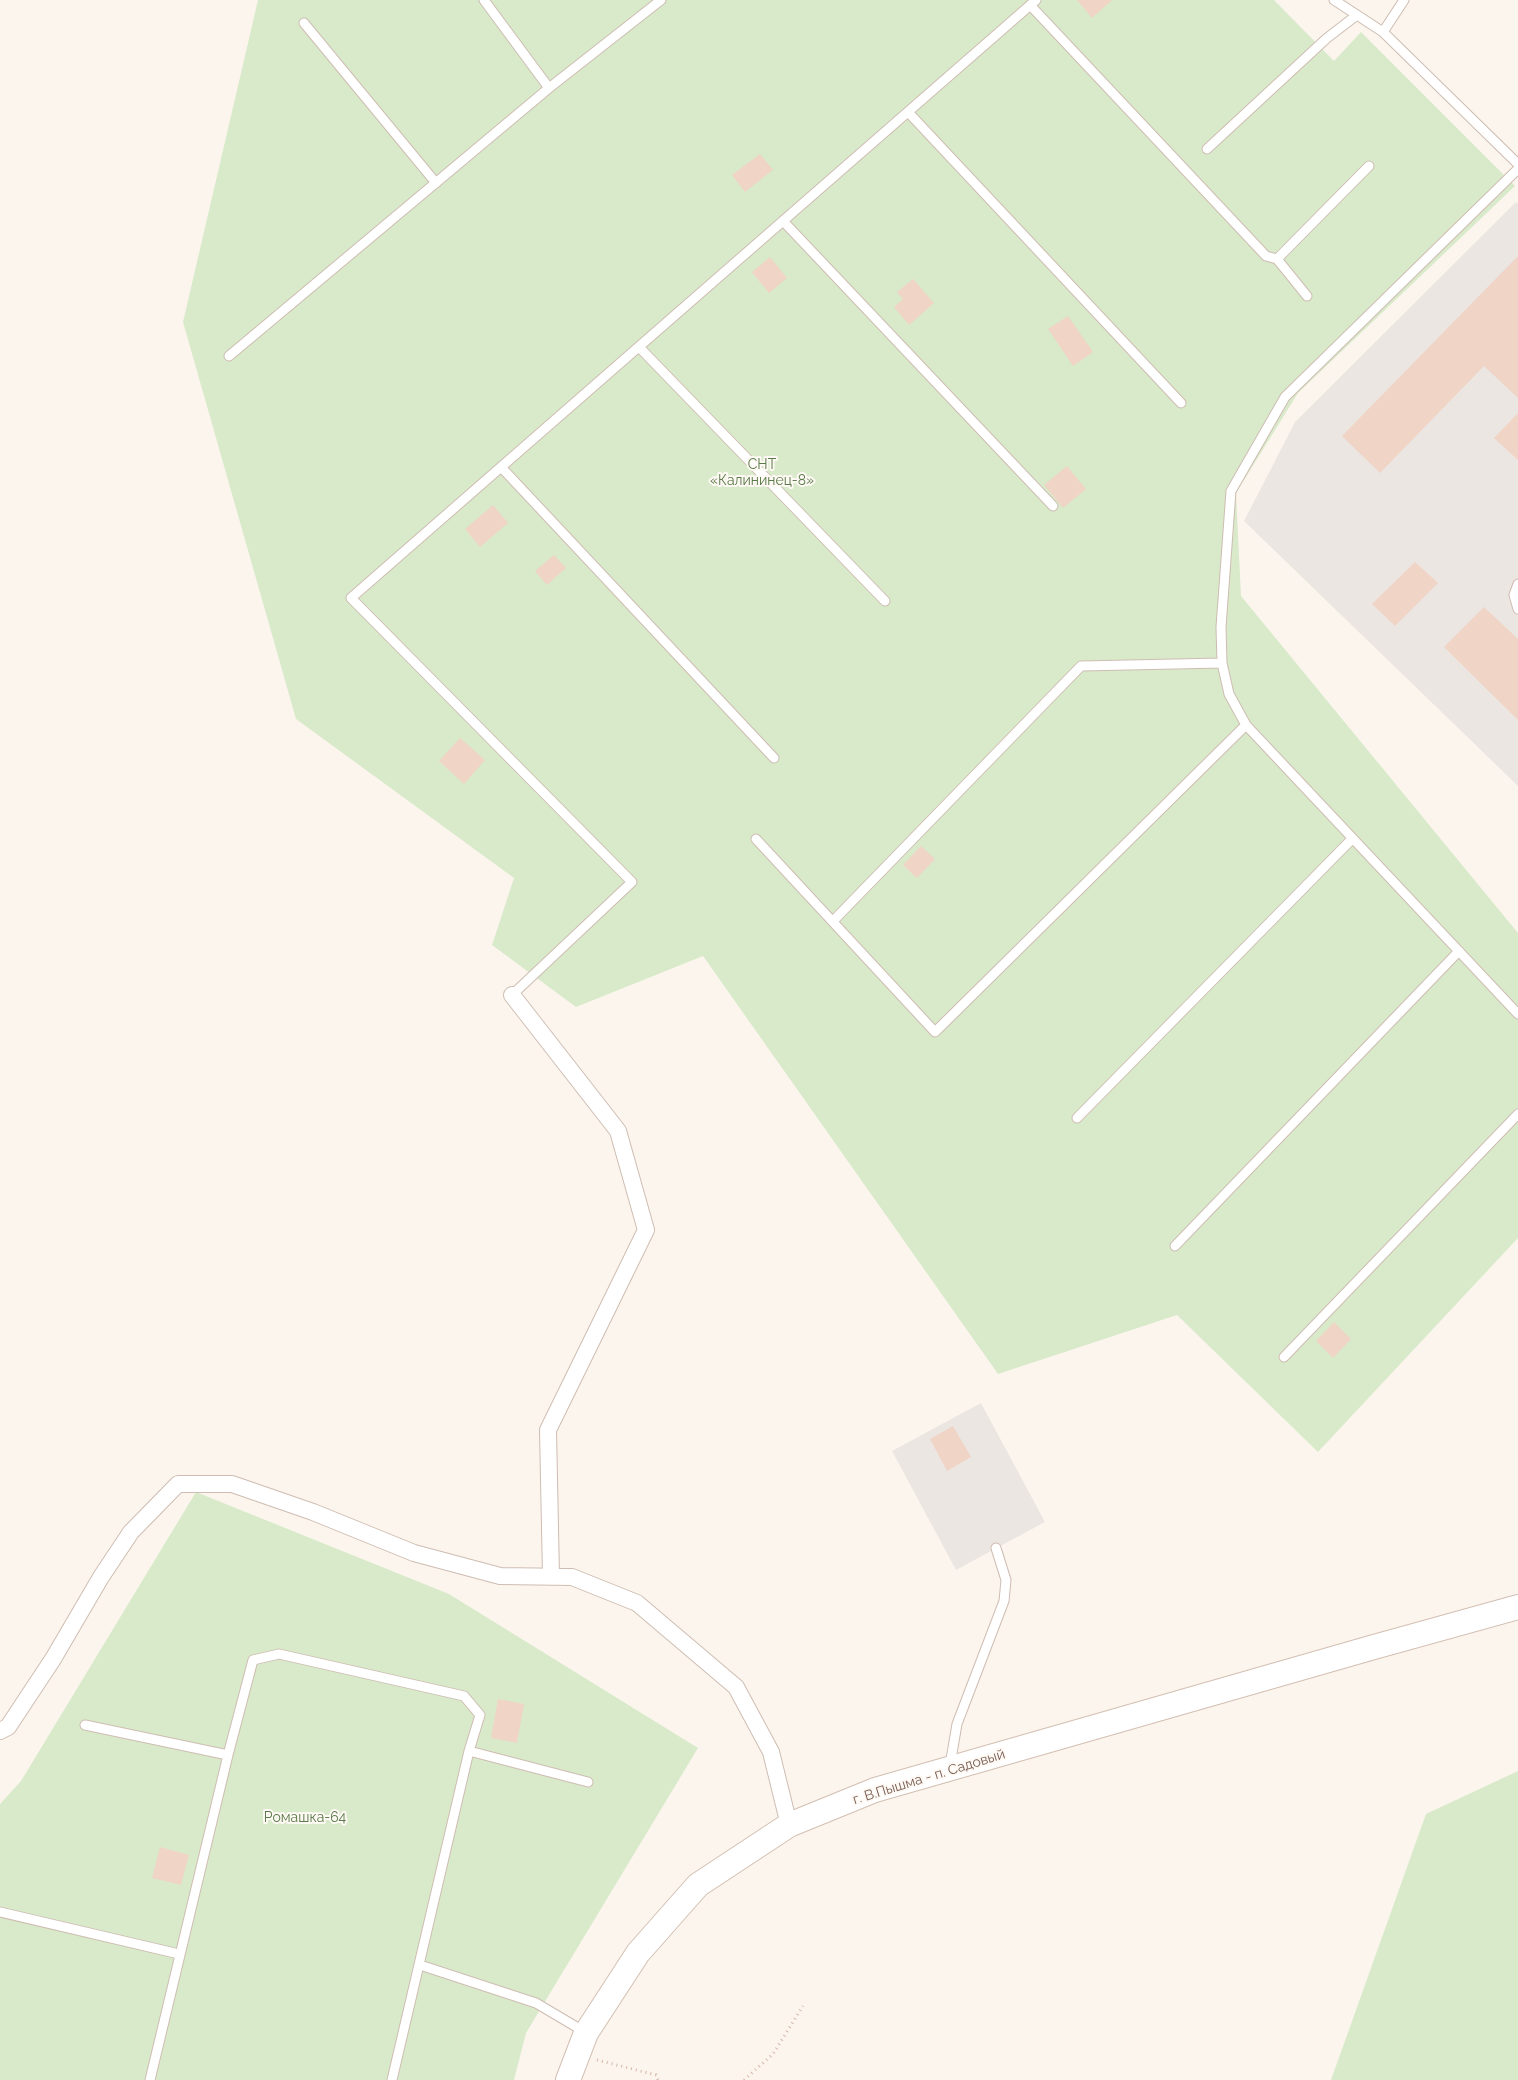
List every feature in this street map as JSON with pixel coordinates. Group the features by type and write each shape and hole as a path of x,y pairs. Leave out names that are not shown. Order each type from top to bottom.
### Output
{"main road":[{"name":"г. В.Пышма - п. Садовый","path":"568,2080 586,2033 638,1953 698,1885 789,1825 875,1790 1518,1607"}],"street":[{"path":"512,996 618,1131 646,1230 548,1430 551,1576"},
{"path":"0,1731 8,1727 13,1720 131,1532 178,1484 232,1484 313,1512 414,1553 500,1576 572,1577 637,1603 736,1687 771,1752 789,1825"}],"lane":[{"path":"484,0 549,88"},
{"path":"229,356 549,88 661,0"},
{"path":"1334,0 1383,32 1518,164"},
{"path":"1383,32 1404,0"},
{"path":"512,996 632,882 351,598 1033,3 1266,256 1277,259 1307,296"},
{"path":"1207,149 1327,38 1357,15"},
{"path":"304,23 436,183"},
{"path":"908,112 1181,402"},
{"path":"1277,259 1369,166"},
{"path":"1518,169 1285,397 1231,491 1221,627 1222,663 1229,694 1246,725 1352,840 1518,1014"},
{"path":"783,221 1053,506"},
{"path":"639,347 885,601"},
{"path":"501,467 774,758"},
{"path":"1518,584 1514,595 1518,609"},
{"path":"834,921 1081,666 1222,663"},
{"path":"756,839 936,1032 1246,725"},
{"path":"1077,1118 1352,840"},
{"path":"1175,1246 1459,951"},
{"path":"1284,1356 1518,1114"},
{"path":"949,1768 957,1724 1004,1601 1006,1580 996,1548"},
{"path":"150,2080 179,1954 253,1660 279,1654 464,1696 480,1715 469,1751 392,2080"},
{"path":"85,1725 228,1755"},
{"path":"469,1751 588,1782"},
{"path":"0,1912 179,1954"},
{"path":"420,1965 536,2003 586,2033"}],"path":[{"path":"744,2080 772,2054 803,2006"},
{"path":"577,2055 656,2075 658,2080"}],"shaded area":[{"path":"1516,202 1518,204 1518,786 1244,521 1295,422"},
{"path":"981,1403 1045,1522 956,1570 892,1451"}],"green space":[{"name":"СНТ «Калининец-8»","path":"258,0 1274,0 1334,61 1361,32 1515,186 1298,393 1236,493 1241,596 1518,933 1518,1238 1318,1452 1177,1315 998,1374 703,956 576,1007 492,945 514,878 296,719 183,322"},
{"name":"Ромашка-64","path":"196,1492 449,1594 698,1748 526,2033 514,2080 0,2080 0,1804 21,1781"},
{"path":"1518,1771 1518,2080 1331,2080 1426,1814"}],"building":[{"path":"1077,0 1112,0 1092,18"},
{"path":"760,154 773,170 745,192 732,175"},
{"path":"1518,256 1518,398 1484,366 1380,473 1342,436"},
{"path":"770,257 787,278 769,293 752,272"},
{"path":"913,279 934,303 909,325 894,307 903,299 897,292"},
{"path":"1068,316 1093,352 1073,366 1048,329"},
{"path":"1518,413 1518,460 1494,438"},
{"path":"1067,466 1086,489 1063,508 1044,485"},
{"path":"493,505 508,523 480,547 465,529"},
{"path":"554,555 566,568 547,585 535,571"},
{"path":"1415,562 1438,583 1395,626 1372,604"},
{"path":"1484,607 1518,639 1518,720 1444,647"},
{"path":"460,738 485,760 464,784 439,761"},
{"path":"921,846 935,859 917,878 903,865"},
{"path":"1334,1322 1351,1339 1333,1358 1316,1341"},
{"path":"953,1426 971,1457 947,1471 930,1439"},
{"path":"498,1699 524,1704 517,1743 491,1738"},
{"path":"160,1847 189,1855 181,1885 152,1878"}]}
